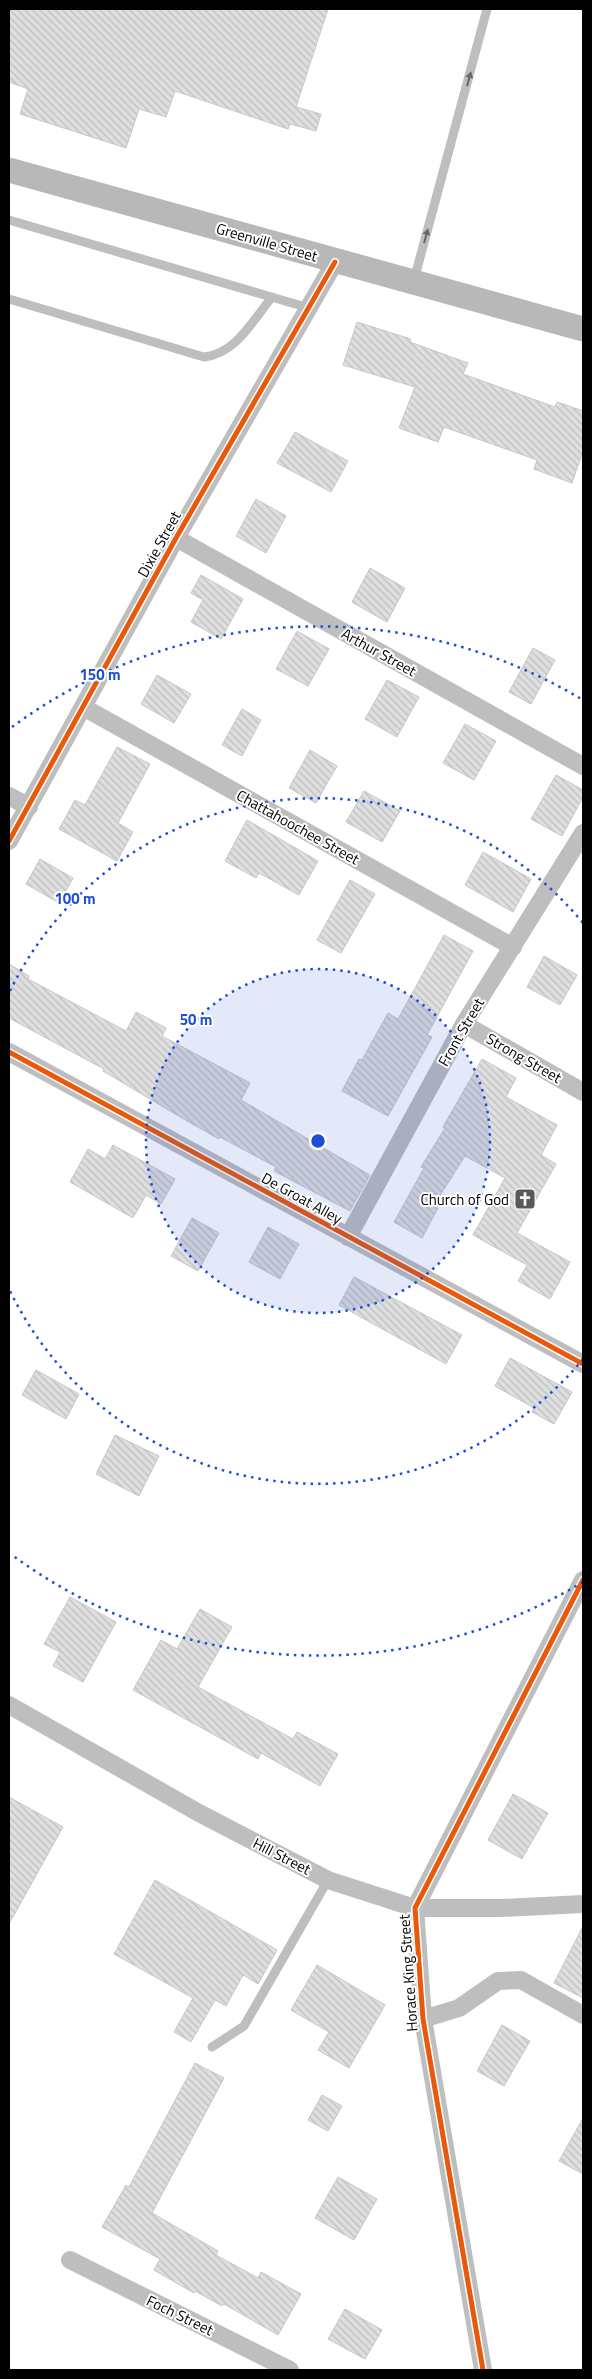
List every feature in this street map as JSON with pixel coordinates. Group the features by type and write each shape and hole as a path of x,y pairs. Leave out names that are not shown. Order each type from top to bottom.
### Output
{"street":[{"name":"Greenville Street","path":"9,170 335,262 583,329"},
{"name":"Dixie Street","path":"9,841 176,538 335,262"},
{"name":"Arthur Street","path":"176,538 583,766"},
{"name":"Chattahoochee Street","path":"83,707 512,947"},
{"path":"9,796 29,807"},
{"name":"Front Street","path":"348,1237 464,1024 583,833"},
{"name":"Strong Street","path":"464,1024 583,1092"},
{"name":"De Groat Alley","path":"9,1052 583,1364"},
{"name":"Horace King Street","path":"483,2370 422,2018 415,1908 583,1580"},
{"name":"Hill Street","path":"9,1705 199,1813 328,1880 415,1908 502,1908 583,1904"},
{"path":"422,2018 459,2008 498,1981 521,1980 583,2015"},
{"name":"Foch Street","path":"70,2260 290,2370"}],"lane":[{"path":"413,283 487,9"},
{"path":"9,220 309,308"},
{"path":"9,299 204,357 217,356 230,348 272,297"},
{"path":"212,2046 244,2026 328,1880"}],"building":[{"path":"9,9 328,9 296,107 321,114 316,131 290,124 288,129 175,91 166,117 139,109 126,148 20,114 28,89 9,82"},
{"path":"357,322 411,339 410,342 468,363 463,374 555,407 557,402 583,411 583,451 572,483 534,469 537,460 444,427 438,442 399,428 415,387 343,365"},
{"path":"295,432 348,461 331,492 277,463"},
{"path":"256,499 286,516 266,553 236,536"},
{"path":"370,568 405,588 387,622 352,602"},
{"path":"201,575 243,599 221,639 191,622 203,600 191,593"},
{"path":"297,631 329,649 308,686 276,669"},
{"path":"533,648 555,660 531,704 509,692"},
{"path":"157,675 191,694 174,723 141,704"},
{"path":"387,680 419,697 397,737 365,719"},
{"path":"242,709 261,720 242,756 222,745"},
{"path":"465,724 496,741 474,780 443,763"},
{"path":"117,747 150,764 118,823 133,832 117,861 59,829 75,800 85,805"},
{"path":"310,750 337,766 316,803 289,788"},
{"path":"556,775 583,790 583,797 562,836 531,819"},
{"path":"364,791 400,811 382,842 346,822"},
{"path":"247,820 318,861 299,895 259,873 256,878 225,861"},
{"path":"483,852 531,879 513,912 465,885"},
{"path":"40,859 73,878 59,903 26,884"},
{"path":"350,880 375,894 341,953 317,940"},
{"path":"444,935 473,951 427,1035 432,1037 388,1116 342,1091 359,1059 362,1060 388,1013 398,1019"},
{"path":"544,956 577,975 560,1005 527,987"},
{"path":"9,964 29,976 28,979 126,1031 136,1012 166,1028 162,1036 250,1083 241,1100 370,1175 350,1211 274,1171 276,1167 220,1137 219,1139 103,1071 104,1069 9,1018"},
{"path":"482,1059 516,1078 506,1097 557,1125 541,1155 556,1164 517,1233 570,1262 550,1299 518,1281 527,1265 473,1235 505,1178 465,1156 434,1205 438,1208 422,1238 394,1222 424,1168 421,1167 445,1128 443,1127"},
{"path":"113,1145 175,1179 161,1204 146,1195 133,1218 70,1182 88,1149 105,1159"},
{"path":"192,1218 219,1233 198,1271 171,1256"},
{"path":"268,1227 299,1244 280,1279 249,1262"},
{"path":"354,1277 462,1335 446,1364 339,1305"},
{"path":"510,1358 572,1392 554,1424 532,1412 534,1408 495,1386"},
{"path":"36,1370 79,1394 66,1419 22,1395"},
{"path":"115,1435 159,1456 139,1496 96,1474"},
{"path":"70,1597 116,1622 83,1682 53,1666 60,1652 44,1644"},
{"path":"200,1609 232,1627 198,1687 293,1739 297,1732 338,1754 320,1786 261,1753 258,1759 133,1690 161,1640 177,1649"},
{"path":"513,1794 548,1813 522,1859 488,1840"},
{"path":"9,1797 63,1827 9,1924"},
{"path":"155,1880 277,1950 258,1984 243,1975 226,2006 215,2000 191,2042 174,2032 193,1998 114,1954"},
{"path":"583,1926 583,1998 554,1983"},
{"path":"317,1965 385,2005 349,2068 318,2050 329,2032 291,2010"},
{"path":"502,2025 530,2041 504,2086 477,2071"},
{"path":"195,2063 224,2078 152,2213 218,2251 216,2255 258,2278 261,2272 301,2294 278,2335 224,2304 222,2306 195,2291 194,2293 154,2270 160,2259 102,2227 126,2185 129,2187"},
{"path":"322,2095 342,2106 328,2131 308,2120"},
{"path":"583,2118 583,2174 559,2161"},
{"path":"338,2177 377,2199 354,2240 315,2218"},
{"path":"345,2309 382,2330 365,2359 328,2339"}],"cycle path":[{"path":"9,841 176,538 335,262"},
{"path":"9,1052 583,1364"},
{"path":"483,2370 423,2019 415,1908 583,1580"}],"place":[{"name":"Church of God","path":"525,1199"}]}
